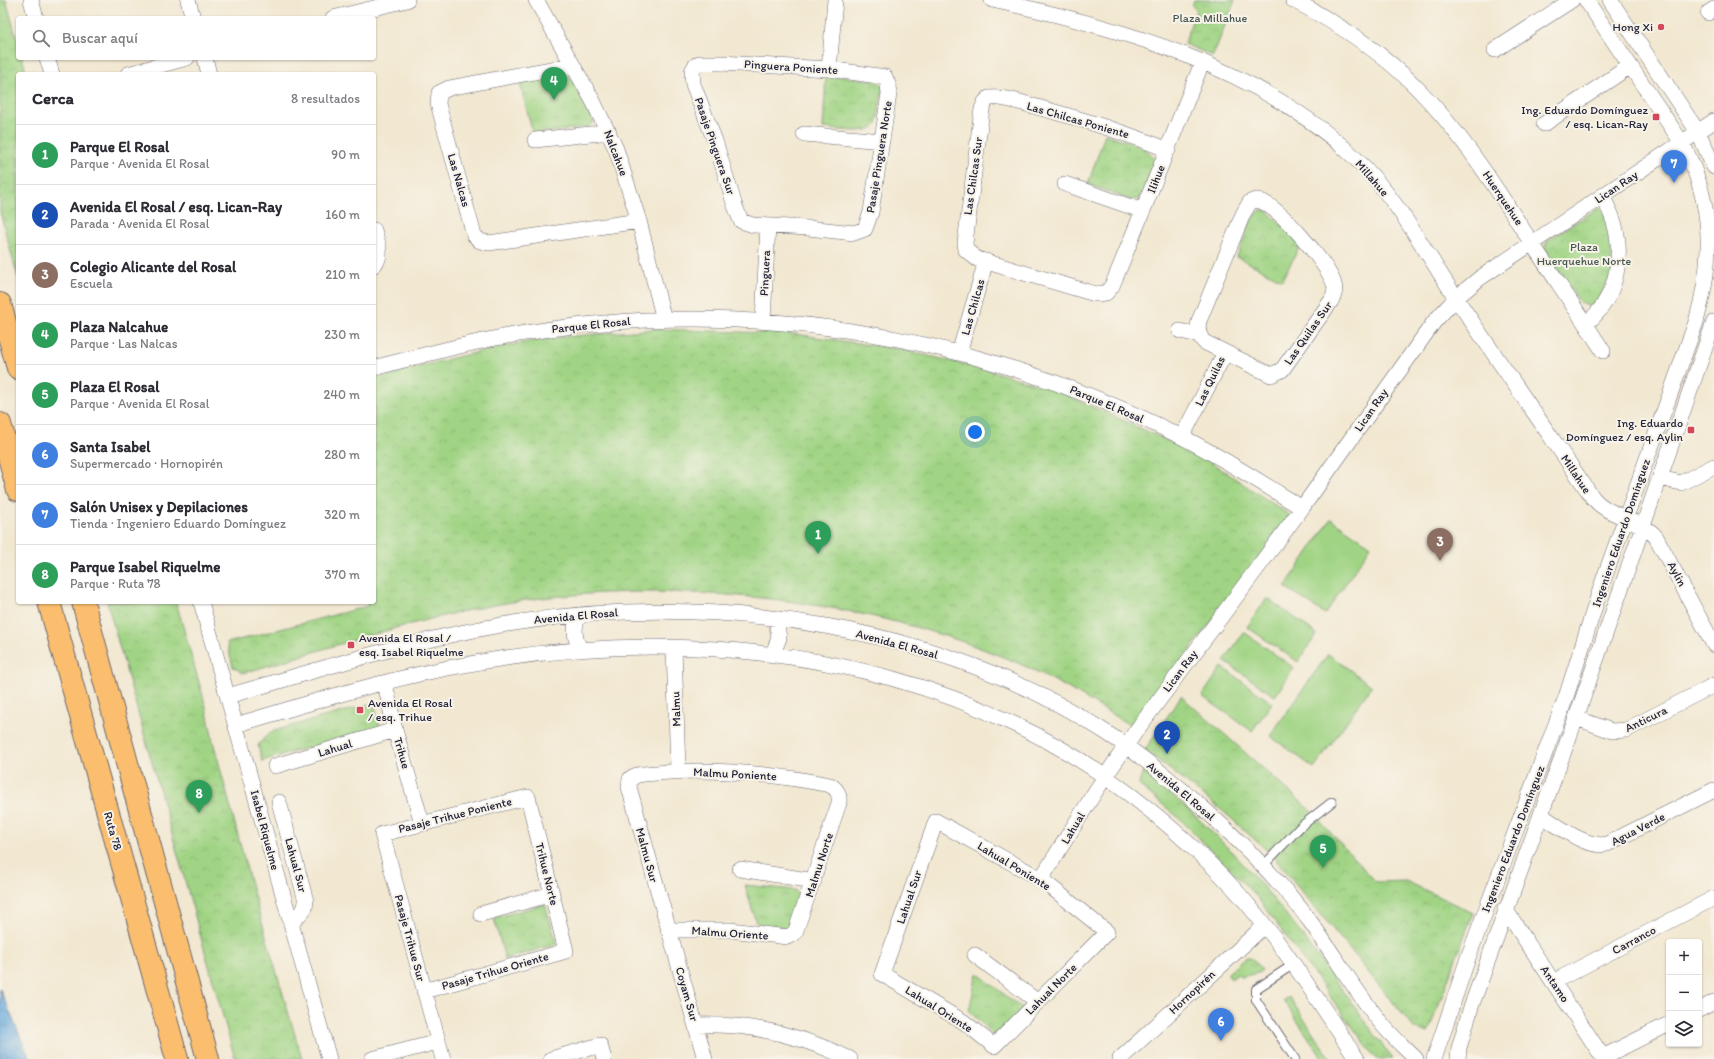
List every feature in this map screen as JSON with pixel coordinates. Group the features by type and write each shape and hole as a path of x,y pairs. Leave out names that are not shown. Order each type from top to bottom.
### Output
{"highway":[{"path":"0,304 16,361"},
{"path":"0,424 16,483"},
{"name":"Ruta 78","path":"50,604 177,1059"},
{"path":"84,604 208,1059"}],"street":[{"path":"31,0 35,16"},
{"path":"188,0 192,16"},
{"path":"341,16 407,0"},
{"name":"Nalcahue","path":"536,0 609,132 619,156 639,221 664,320"},
{"path":"829,69 835,0"},
{"name":"Millahue","path":"992,0 1093,25 1202,63 1244,81 1289,106 1314,123 1352,155 1393,202 1456,298 1593,498 1610,511 1625,518"},
{"name":"Huerquehue","path":"1293,0 1324,17 1375,51 1416,87 1442,115 1467,147 1603,351"},
{"path":"1495,50 1572,0"},
{"name":"Ingeniero Eduardo Domínguez","path":"1434,1059 1467,962 1566,697 1625,518 1696,322 1708,278 1711,244 1708,212 1698,177 1682,143 1586,0"},
{"path":"1610,0 1698,132 1714,167"},
{"path":"48,60 51,72"},
{"path":"135,72 179,60"},
{"path":"206,60 208,72"},
{"name":"Pinguera Poniente","path":"694,68 699,63 721,62 829,69 877,75 885,77 887,81"},
{"name":"Ilihue","path":"986,261 1095,294 1106,293 1112,286 1202,63"},
{"name":"Las Nalcas","path":"572,65 449,88 439,93 438,104 474,235 480,241 489,243 639,221"},
{"path":"1544,124 1630,66"},
{"name":"Pasaje Pinguera Sur","path":"694,68 692,75 693,84 715,141 738,214 744,223 768,226"},
{"name":"Pasaje Pinguera Norte","path":"768,226 808,228 854,233 862,232 870,219 889,94 887,81"},
{"name":"Las Chilcas Poniente","path":"986,100 997,98 1048,110 1122,132 1168,150"},
{"name":"Las Chilcas Sur","path":"986,100 982,109 965,242 967,252 974,258 986,261"},
{"name":"Lican Ray","path":"1105,778 1125,747 1302,508 1434,322 1456,298 1480,278 1714,121"},
{"path":"535,140 609,132"},
{"path":"804,134 882,141"},
{"path":"1065,184 1143,211"},
{"path":"1586,324 1597,315 1606,302 1618,266 1616,227 1612,214 1602,197"},
{"name":"Las Quilas Sur","path":"1199,335 1199,321 1243,214 1250,202 1261,200 1298,232 1316,254 1332,279 1334,292 1331,301 1280,372 1276,374 1268,374 1225,353"},
{"name":"Pinguera","path":"763,321 768,226"},
{"path":"376,238 380,254 376,263"},
{"name":"Las Chilcas","path":"959,352 986,261"},
{"name":"Parque El Rosal","path":"376,367 510,335 590,325 664,320 763,321 853,330 959,352 1013,368 1068,388 1182,437 1242,470 1302,508"},
{"name":"Ingeniero Eduardo Domínguez","path":"1458,1059 1471,1007 1576,718 1714,322"},
{"path":"1180,331 1199,335"},
{"name":"Las Quilas","path":"1182,437 1225,353 1204,342 1199,335"},
{"path":"1660,478 1681,483 1714,466"},
{"name":"Aylin","path":"1625,518 1653,533 1659,541 1714,645"},
{"name":"Isabel Riquelme","path":"202,604 329,1059"},
{"name":"Avenida El Rosal","path":"228,696 425,641 489,627 579,614 679,611 776,619 897,642 976,668 1041,696 1108,734 1146,761 1213,817 1263,866 1310,921 1378,1019 1416,1059"},
{"path":"579,614 574,628 581,650"},
{"path":"772,656 779,638 776,619"},
{"path":"236,725 384,683 482,662 581,650 674,647 722,650 834,666 904,682 935,691 1017,725 1054,745 1105,778 1163,821 1207,860 1264,926 1294,964 1357,1059"},
{"name":"Malmu","path":"674,647 678,771"},
{"name":"Trihue","path":"384,683 395,730 422,823"},
{"name":"Anticura","path":"1576,718 1612,731 1626,730 1714,685"},
{"name":"Lahual","path":"275,766 395,730"},
{"name":"Malmu Poniente","path":"630,779 636,775 678,771 736,772 775,775 830,785 838,792"},
{"name":"Lahual","path":"1041,879 1105,778"},
{"name":"Malmu Sur","path":"630,779 629,787 668,930"},
{"name":"Agua Verde","path":"1541,815 1588,843 1600,846 1607,844 1714,790"},
{"name":"Malmu Norte","path":"792,936 798,929 839,803 838,792"},
{"name":"Pasaje Trihue Poniente","path":"382,834 528,797"},
{"name":"Trihue Norte","path":"528,797 566,951"},
{"name":"Lahual Sur","path":"279,802 306,901 305,908 291,924"},
{"name":"Lahual Sur","path":"882,974 936,821"},
{"name":"Lahual Poniente","path":"936,821 1041,879 1107,932"},
{"name":"Pasaje Trihue Sur","path":"382,834 438,1042"},
{"path":"740,869 814,881"},
{"path":"481,914 552,894"},
{"name":"Carranco","path":"1553,982 1714,898"},
{"name":"Antamo","path":"1505,910 1604,1058"},
{"name":"Hornopirén","path":"1120,1059 1264,926"},
{"name":"Malmu Oriente","path":"668,930 731,930 782,937 792,936"},
{"name":"Coyam Sur","path":"668,930 705,1059"},
{"name":"Lahual Norte","path":"994,1046 1107,932"},
{"name":"Pasaje Trihue Oriente","path":"424,991 566,951"},
{"path":"974,955 1038,1002"},
{"name":"Lahual Oriente","path":"882,974 964,1022 994,1046"},
{"path":"1702,1008 1714,1002"},
{"path":"696,1025 730,1025 771,1030 799,1038 850,1059"},
{"path":"1604,1058 1666,1026"},
{"path":"372,1059 438,1042 443,1059"},
{"path":"551,1059 602,1052"}],"lane":[{"path":"1263,866 1300,827 1332,802"},
{"path":"1294,964 1256,989 1256,1000 1295,1059"}],"green space":[{"path":"0,0 6,0 16,36 16,60 23,60 26,72 16,72 16,271 0,212"},
{"name":"Plaza Millahue","path":"1194,0 1235,0 1213,56 1184,44 1196,10 1192,6"},
{"path":"562,73 572,79 594,122 589,127 533,134 519,80"},
{"path":"826,74 877,81 883,86 877,124 873,128 868,130 853,131 823,128"},
{"path":"1105,134 1141,147 1153,156 1155,161 1140,199 1130,200 1088,184"},
{"name":"Plaza Huerquehue Norte","path":"1598,208 1601,208 1610,222 1612,274 1595,305 1587,306 1580,302 1548,256 1545,246 1548,240"},
{"path":"1261,210 1266,210 1301,244 1282,280 1237,257 1252,218"},
{"path":"657,329 795,334 898,349 985,369 1055,390 1200,455 1291,516 1135,723 1128,724 1091,701 1040,673 982,649 937,633 844,610 797,602 702,593 598,593 506,603 473,609 407,625 243,673 233,667 227,643 368,606 368,604 376,604 376,378 465,355 521,343 572,336"},
{"path":"1331,519 1371,546 1325,614 1285,587"},
{"path":"1267,598 1317,634 1298,662 1247,627"},
{"path":"108,604 177,604 206,707 213,741 251,885 302,1059 235,1059"},
{"path":"1244,632 1294,668 1275,696 1224,661"},
{"path":"1328,654 1372,686 1314,768 1270,736"},
{"path":"1222,667 1272,703 1252,731 1202,696"},
{"path":"1181,696 1308,808 1376,882 1406,881 1473,913 1428,1033 1414,1028 1272,855 1224,812 1145,750"},
{"path":"374,703 380,727 262,761 258,745 270,732"},
{"path":"1143,770 1210,830 1271,896 1393,1059 1376,1059 1257,897 1180,819 1139,785"},
{"path":"745,885 795,890 799,896 788,925 782,930 756,923"},
{"path":"545,904 557,944 505,959 494,918"},
{"path":"1246,957 1252,959 1262,970 1242,978 1238,974 1231,979 1227,974"},
{"path":"977,973 1023,1009 994,1036 969,1011"},
{"path":"1289,997 1331,1059 1323,1059 1283,1000"}],"water":[{"path":"0,989 30,1059 0,1059"}],"place":[{"name":"Hong Xi","path":"1661,27"},
{"name":"Plaza Nalcahue","path":"554,100"},
{"name":"Ing. Eduardo Domínguez / esq. Lican-Ray","path":"1656,117"},
{"name":"Salón Unisex y Depilaciones","path":"1674,183"},
{"name":"Ing. Eduardo Domínguez / esq. Aylin","path":"1691,430"},
{"name":"Parque El Rosal","path":"818,554"},
{"name":"Colegio Alicante del Rosal","path":"1440,561"},
{"name":"Avenida El Rosal / esq. Isabel Riquelme","path":"351,645"},
{"name":"Avenida El Rosal / esq. Trihue","path":"360,710"},
{"name":"Avenida El Rosal / esq. Lican-Ray","path":"1167,754"},
{"name":"Parque Isabel Riquelme","path":"199,813"},
{"name":"Plaza El Rosal","path":"1323,868"},
{"name":"Santa Isabel","path":"1221,1041"}]}
